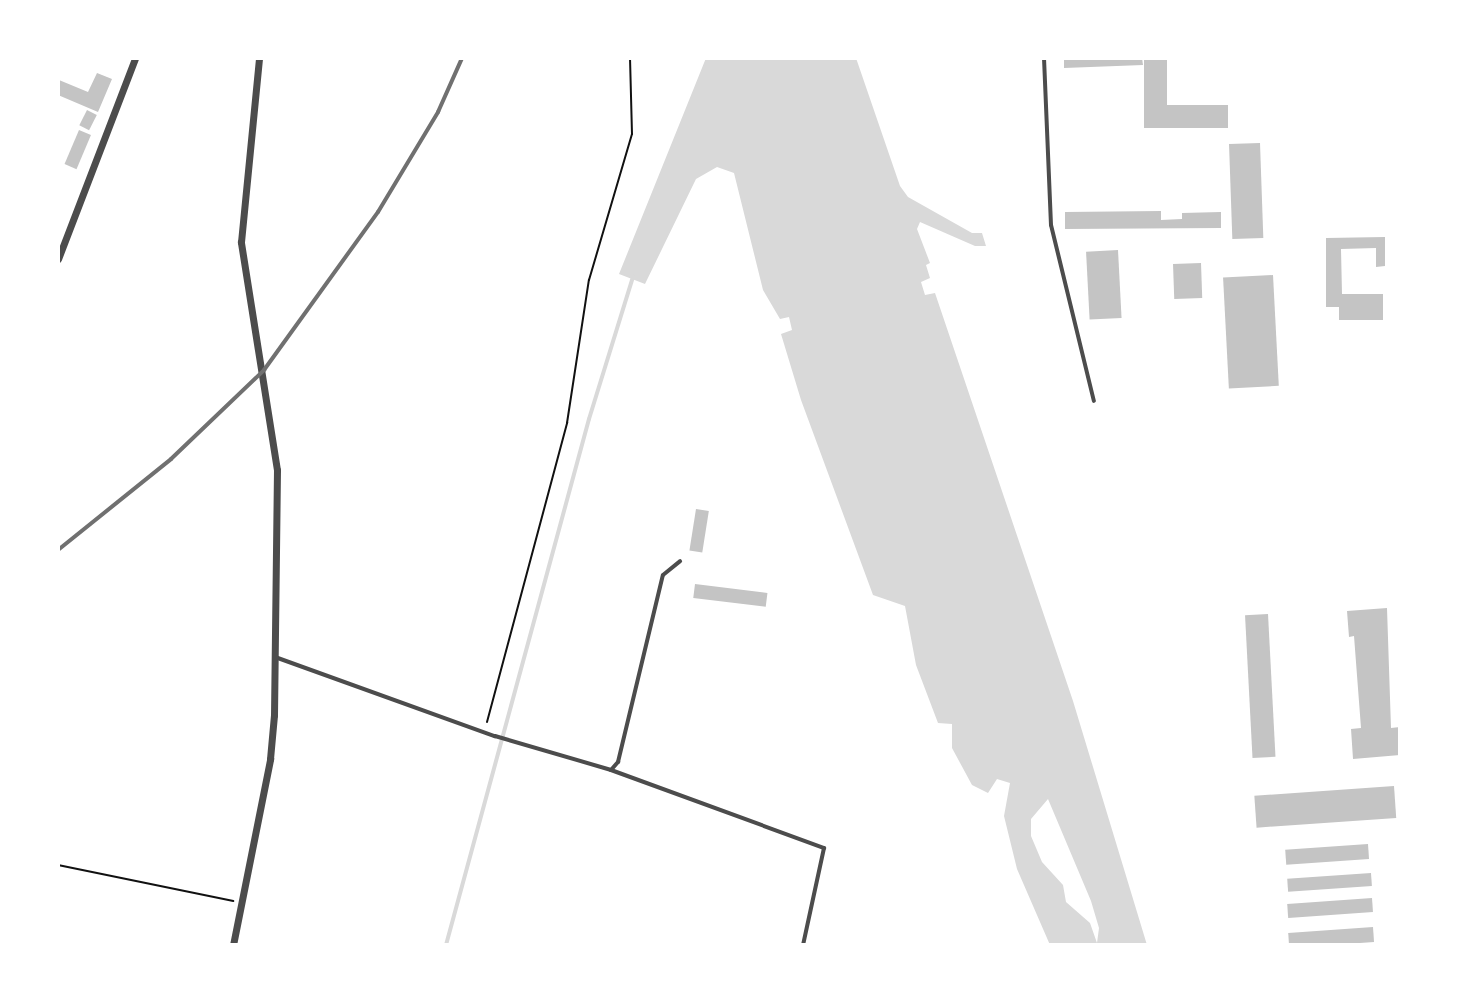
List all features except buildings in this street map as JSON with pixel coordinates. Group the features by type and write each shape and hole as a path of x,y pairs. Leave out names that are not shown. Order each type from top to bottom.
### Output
{"street":[{"path":"58,259 135,58"},
{"path":"233,945 270,759 277,459 241,242 259,58"}],"lane":[{"path":"1044,58 1051,225 1094,401"},
{"path":"611,770 618,762 663,575 680,561"},
{"path":"272,656 495,736 611,770 824,848 803,945"}],"path":[{"path":"485,732 567,423 589,280 632,134 630,58"},
{"path":"58,865 242,901"}],"shaded area":[{"path":"706,58 856,58 900,186 908,197 972,233 982,233 986,246 975,246 920,222 917,229 930,263 926,265 930,278 921,282 925,295 935,293 1073,701 1147,945 1050,945 1017,869 1004,816 1010,783 997,779 988,793 972,785 952,748 952,724 938,723 916,665 905,606 873,595 801,400 781,334 792,330 789,317 780,319 763,290 734,173 717,167 696,179 645,284 619,274","holes":["1048,799 1091,901 1099,928 1097,943 1090,923 1066,902 1063,885 1042,862 1031,836 1031,819"]}],"waterway":[{"path":"446,945 589,419 633,277"}],"railway":[{"path":"58,550 171,459 264,370 378,212 438,112 462,58"}]}
